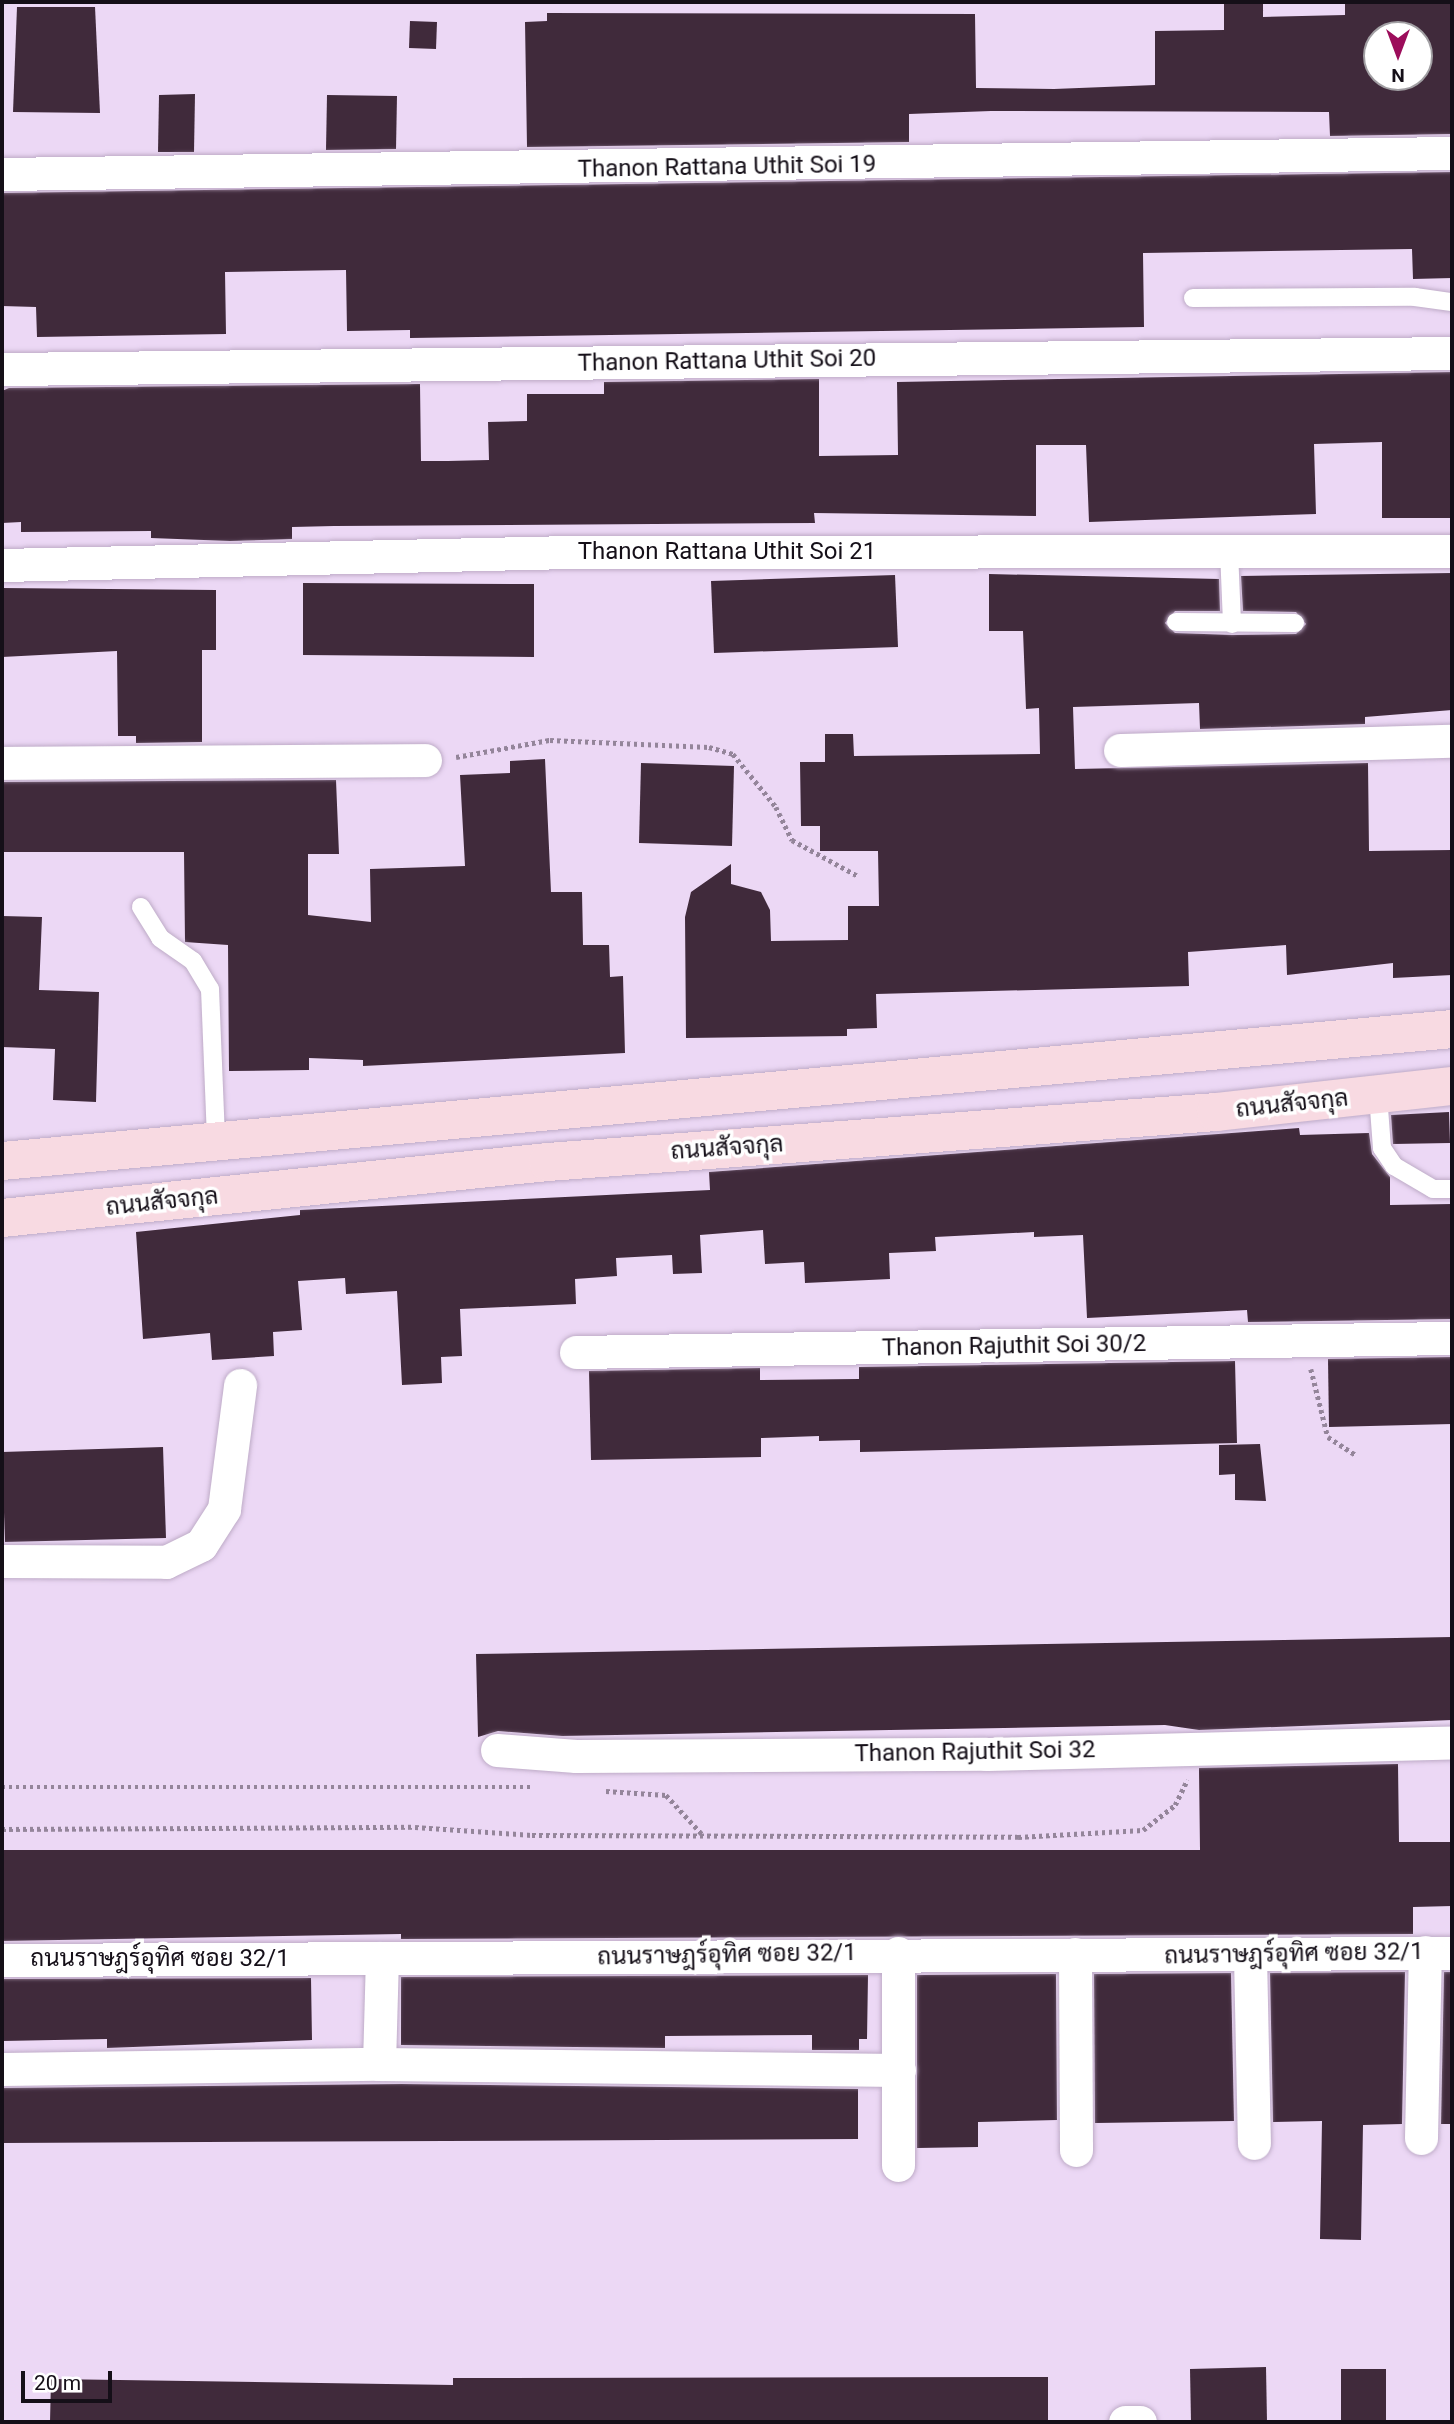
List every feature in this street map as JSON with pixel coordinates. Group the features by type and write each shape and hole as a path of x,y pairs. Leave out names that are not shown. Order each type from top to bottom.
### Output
{"street":[{"name":"Thanon Rattana Uthit Soi 19","path":"2,174 1452,153"},
{"name":"Thanon Rattana Uthit Soi 20","path":"2,369 1452,353"},
{"name":"Thanon Rattana Uthit Soi 21","path":"2,565 572,552 1452,551"},
{"path":"1120,750 1452,741"},
{"path":"2,762 425,760"},
{"path":"2,1161 1452,1029"},
{"name":"ถนนสัจจกุล","path":"2,1218 548,1161 1378,1095 1452,1086"},
{"name":"Thanon Rajuthit Soi 30/2","path":"576,1352 1452,1338"},
{"path":"2,1562 166,1562 201,1545 224,1509 240,1385"},
{"name":"Thanon Rajuthit Soi 32","path":"497,1750 576,1756 1196,1749 1452,1743"},
{"path":"1421,2138 1439,1952"},
{"name":"ถนนราษฎร์อุทิศ ซอย 32/1","path":"2,1960 898,1953 1251,1956 1439,1952"},
{"path":"898,1953 898,2165"},
{"path":"1075,1954 1076,2150"},
{"path":"1251,1956 1255,2143"},
{"path":"379,2064 382,1958"},
{"path":"2,2069 379,2064 899,2070"},
{"path":"1125,2422 1140,2422"}],"lane":[{"path":"1193,298 1415,297 1452,302"},
{"path":"1229,551 1232,624"},
{"path":"1177,622 1295,623"},
{"path":"141,907 160,938 192,961 210,989 216,1141"},
{"path":"1378,1095 1382,1148 1394,1166 1433,1189 1452,1189"}],"path":[{"path":"425,760 550,740 709,747 733,754 754,777 792,840 858,876"},
{"path":"1306,1341 1328,1437 1356,1455"},
{"path":"2,1829 415,1827 532,1835 1018,1836 1143,1830 1175,1805 1196,1749"},
{"path":"2,1787 539,1788"},
{"path":"598,1790 666,1795 702,1835"}],"building":[{"path":"1224,2 1263,2 1263,17 1345,15 1345,2 1452,2 1452,134 1330,136 1329,112 991,111 909,114 909,142 527,147 525,22 547,21 547,13 975,14 976,88 1054,89 1155,85 1155,31 1224,30"},
{"path":"17,7 95,7 100,113 13,112"},
{"path":"410,21 437,22 436,49 409,48"},
{"path":"195,94 194,152 158,152 159,95"},
{"path":"327,95 397,96 396,149 326,150"},
{"path":"1452,172 1452,278 1413,279 1412,249 1143,253 1144,327 410,338 410,330 347,331 346,270 225,272 226,334 37,337 36,307 2,306 2,193"},
{"path":"1452,372 1452,518 1382,518 1382,442 1314,444 1316,514 1089,522 1086,445 1036,445 1036,516 814,513 815,523 292,527 292,539 230,541 151,538 151,531 21,532 21,522 2,523 2,391 9,388 420,384 421,461 448,461 489,460 488,422 527,421 527,394 604,394 604,382 819,379 819,456 898,455 897,382"},
{"path":"1452,573 1452,710 1365,717 1365,724 1200,729 1199,703 1073,707 1075,769 1368,763 1369,851 1452,850 1452,975 1393,978 1393,963 1287,975 1286,945 1188,952 1189,986 876,994 877,1028 847,1029 847,1036 686,1038 685,917 691,892 731,864 731,884 761,892 770,910 771,941 848,940 848,906 879,906 878,851 820,851 820,826 801,826 800,762 825,762 825,734 853,734 854,756 1040,754 1039,708 1026,709 1023,631 989,631 989,574 1219,579 1220,611 1175,611 1165,623 1175,633 1232,635 1296,634 1306,624 1296,612 1243,611 1241,576"},
{"path":"895,575 898,647 714,653 711,581"},
{"path":"303,583 534,584 534,657 303,655"},
{"path":"2,588 216,590 216,650 202,650 202,742 136,743 136,736 118,736 117,651 2,657"},
{"path":"545,759 551,892 582,892 583,945 609,945 610,977 623,976 625,1053 363,1066 363,1060 309,1058 309,1070 229,1071 228,945 185,942 184,852 2,852 2,782 336,780 339,854 308,854 308,915 371,922 370,869 465,866 460,775 510,773 510,761"},
{"path":"641,763 734,766 732,846 639,843"},
{"path":"2,916 42,917 39,990 99,992 96,1102 53,1100 55,1049 2,1047"},
{"path":"1449,1112 1450,1143 1393,1144 1391,1115"},
{"path":"1299,1128 1300,1135 1369,1133 1372,1154 1390,1177 1390,1205 1452,1204 1452,1319 1248,1322 1247,1310 1087,1318 1083,1235 1034,1237 1034,1232 935,1237 936,1251 889,1253 890,1279 805,1283 804,1262 765,1264 763,1230 700,1235 702,1273 673,1274 672,1255 616,1258 617,1276 575,1279 576,1304 460,1309 462,1356 441,1357 442,1383 402,1385 397,1291 346,1294 345,1278 298,1281 302,1330 273,1332 274,1356 212,1360 210,1333 143,1339 136,1232 300,1215 300,1210 710,1190 709,1172"},
{"path":"1452,1357 1452,1424 1329,1427 1328,1359"},
{"path":"1235,1361 1237,1443 860,1452 860,1440 819,1441 819,1436 761,1438 761,1457 591,1460 589,1371 760,1368 760,1380 859,1379 859,1367"},
{"path":"1260,1444 1266,1501 1235,1500 1235,1474 1219,1475 1219,1445"},
{"path":"163,1447 166,1538 5,1542 2,1452"},
{"path":"1452,1637 1452,1720 1199,1730 1165,1725 562,1736 498,1731 478,1737 476,1654"},
{"path":"1398,1764 1399,1842 1452,1842 1452,1906 1413,1907 1413,1934 401,1939 401,1934 2,1941 2,1850 1200,1850 1199,1768"},
{"path":"1405,1972 1402,2124 1363,2125 1361,2240 1320,2239 1322,2121 1273,2122 1270,1973"},
{"path":"1444,1972 1452,1972 1452,2124 1441,2124"},
{"path":"1231,1973 1234,2121 1095,2123 1094,1974"},
{"path":"1056,1974 1057,2120 978,2122 978,2147 917,2148 917,1975"},
{"path":"868,1975 867,2039 859,2039 859,2050 812,2050 812,2035 665,2036 665,2048 401,2045 401,1977"},
{"path":"311,1978 312,2040 107,2048 107,2039 2,2041 2,1979"},
{"path":"402,2084 858,2089 858,2139 2,2143 2,2088"},
{"path":"1266,2367 1267,2422 1191,2422 1190,2369"},
{"path":"1341,2369 1386,2369 1386,2422 1341,2422"},
{"path":"1048,2377 1048,2422 50,2422 51,2379 453,2385 453,2378"}]}
